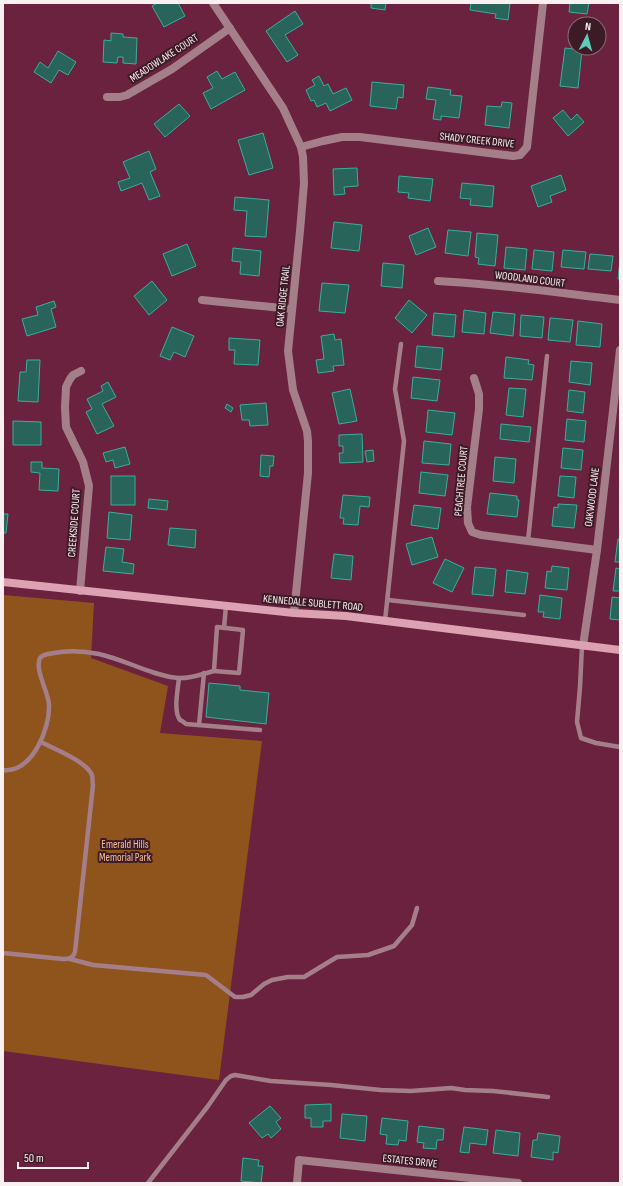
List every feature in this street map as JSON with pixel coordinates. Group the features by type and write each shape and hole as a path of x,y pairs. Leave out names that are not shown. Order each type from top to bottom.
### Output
{"main road":[{"name":"KENNEDALE SUBLETT ROAD","path":"3,582 294,613 346,616 620,650"}],"street":[{"name":"OAK RIDGE TRAIL","path":"214,3 283,108 301,147 303,157 304,183 288,351 293,390 307,431 308,473 294,613"},
{"name":"SHADY CREEK DRIVE","path":"301,147 342,137 360,137 513,156 520,155 527,147 543,3"},
{"name":"MEADOWLAKE COURT","path":"107,97 120,97 127,95 172,69 230,28"},
{"name":"WOODLAND COURT","path":"438,281 491,285 620,300"},
{"path":"202,300 292,309"},
{"name":"OAKWOOD LANE","path":"582,646 597,550 620,350"},
{"name":"CREEKSIDE COURT","path":"80,591 88,486 83,462 66,427 65,407 66,387 73,375 81,371"},
{"name":"PEACHTREE COURT","path":"474,378 479,394 479,409 467,507 468,523 472,532 481,535 597,550"},
{"name":"ESTATES DRIVE","path":"297,1183 299,1160 518,1183"}],"lane":[{"path":"385,622 404,441 395,389 401,344"},
{"path":"528,541 547,356"},
{"path":"388,600 524,615"},
{"path":"224,628 226,606"},
{"path":"3,770 17,768 29,759 39,747 41,742 47,722 49,705 38,666 40,658 46,654 77,651 100,654 161,675 179,678 214,671 239,673 244,630 217,627 214,671"},
{"path":"582,646 577,722 581,738 596,743 620,747"},
{"path":"199,725 204,673"},
{"path":"179,678 177,714 180,720 186,724 260,730"},
{"path":"41,742 79,762 87,768 92,775 93,785 75,952 70,959"},
{"path":"3,953 70,959 93,965 206,975 235,997 243,997 251,995 264,984 272,980 288,977 304,977 337,957 368,955 394,946 412,925 417,908"},
{"path":"148,1183 212,1101 226,1080 231,1076 236,1075 271,1081 331,1085 397,1092 451,1088 548,1097"}],"green space":[{"name":"Emerald Hills Memorial Park","path":"3,595 94,603 91,658 168,686 160,733 262,741 219,1080 3,1051"}],"building":[{"path":"157,3 178,3 185,16 164,27 152,6"},
{"path":"371,3 386,3 385,10 371,8"},
{"path":"471,3 510,3 508,20 495,18 496,14 470,10"},
{"path":"570,3 589,3 587,14 569,12"},
{"path":"295,11 303,24 285,35 298,55 287,62 266,31"},
{"path":"111,33 123,34 123,37 137,38 136,64 123,63 123,57 118,57 117,63 103,62 104,40 111,41"},
{"path":"565,48 567,48 567,56 581,56 578,88 560,86"},
{"path":"58,51 76,62 68,75 59,70 51,83 34,72 40,62 48,68"},
{"path":"217,71 222,79 235,72 245,90 211,109 203,93 213,88 207,77"},
{"path":"319,76 324,86 328,84 333,94 346,88 352,100 330,111 326,103 317,107 314,100 311,101 306,90 315,85 312,80"},
{"path":"372,82 404,85 403,98 398,97 396,109 370,106"},
{"path":"428,87 451,90 450,95 462,96 459,118 441,116 441,120 433,119 436,100 426,99"},
{"path":"502,102 512,103 509,128 485,125 487,106 501,107"},
{"path":"179,104 190,116 165,137 154,124"},
{"path":"563,110 571,120 577,114 584,122 568,136 553,118"},
{"path":"263,133 273,168 249,175 238,140"},
{"path":"149,151 156,169 150,172 160,196 149,200 142,183 121,191 118,182 130,178 123,162"},
{"path":"357,168 358,186 344,187 345,194 334,195 333,169"},
{"path":"561,175 566,190 550,196 552,202 538,207 531,186"},
{"path":"399,176 433,179 430,201 408,198 409,193 398,192"},
{"path":"462,183 494,186 492,207 470,205 471,199 460,198"},
{"path":"235,197 269,200 266,237 245,236 247,211 234,210"},
{"path":"334,222 362,225 359,251 331,248"},
{"path":"428,228 436,247 416,255 409,236"},
{"path":"448,230 471,232 468,256 445,253"},
{"path":"477,233 498,235 495,266 478,264 479,258 475,257"},
{"path":"187,244 196,266 172,276 163,254"},
{"path":"506,247 527,249 525,270 504,268"},
{"path":"233,248 261,251 259,276 240,274 241,262 232,261"},
{"path":"534,250 554,252 552,271 532,269"},
{"path":"563,250 586,252 584,269 561,267"},
{"path":"590,254 613,256 611,271 588,269"},
{"path":"620,261 620,279 618,279"},
{"path":"383,263 404,265 402,288 381,286"},
{"path":"152,281 167,300 149,315 134,296"},
{"path":"322,283 349,285 345,313 319,311"},
{"path":"409,300 427,315 412,333 395,318"},
{"path":"54,301 56,307 51,309 56,327 27,336 22,319 38,315 36,307"},
{"path":"464,310 486,313 484,334 462,332"},
{"path":"493,312 515,314 513,336 490,333"},
{"path":"434,313 456,315 454,337 432,335"},
{"path":"521,315 544,317 542,338 520,336"},
{"path":"550,318 573,320 570,342 548,340"},
{"path":"578,321 602,324 600,347 576,345"},
{"path":"172,327 194,336 185,357 174,352 170,360 160,356"},
{"path":"334,334 335,340 341,339 344,365 333,366 334,371 318,373 316,360 324,359 321,336"},
{"path":"229,338 260,340 258,365 234,364 235,350 229,350"},
{"path":"417,346 443,348 441,370 415,367"},
{"path":"506,357 529,360 528,364 534,365 532,380 504,378"},
{"path":"27,360 40,360 38,402 18,401 20,372 26,372"},
{"path":"571,361 592,363 590,385 569,382"},
{"path":"413,377 440,380 437,401 411,398"},
{"path":"108,382 116,397 102,404 114,426 97,434 86,412 92,409 87,399 103,391 101,386"},
{"path":"509,388 526,389 523,417 506,415"},
{"path":"350,389 357,421 339,424 332,393"},
{"path":"569,390 585,392 583,413 567,411"},
{"path":"266,403 268,425 250,426 249,420 242,420 240,405"},
{"path":"227,404 233,408 231,412 225,408"},
{"path":"428,410 455,413 452,435 426,432"},
{"path":"567,419 586,421 584,442 565,440"},
{"path":"13,421 41,422 41,445 13,445"},
{"path":"501,424 531,427 529,442 500,439"},
{"path":"362,434 363,462 340,463 339,453 343,453 343,446 339,446 339,435"},
{"path":"424,441 451,444 449,465 422,463"},
{"path":"125,447 130,464 115,468 113,460 106,462 103,453"},
{"path":"563,448 583,450 581,470 561,468"},
{"path":"373,450 374,461 367,462 365,451"},
{"path":"261,455 274,456 273,466 270,466 269,477 260,476"},
{"path":"495,457 516,459 514,483 493,481"},
{"path":"31,462 42,462 42,468 59,469 58,491 39,490 40,473 31,472"},
{"path":"421,472 448,475 445,496 419,493"},
{"path":"111,476 135,476 135,505 111,505"},
{"path":"560,476 576,477 574,498 558,496"},
{"path":"490,493 517,496 517,500 519,500 517,517 487,514"},
{"path":"343,495 370,497 369,507 360,506 358,525 343,524 344,518 340,518"},
{"path":"149,499 168,501 167,510 148,508"},
{"path":"558,504 577,505 574,528 552,526 554,507 558,508"},
{"path":"414,505 441,508 438,529 411,525"},
{"path":"109,512 132,515 130,540 107,538"},
{"path":"3,514 8,514 6,533 3,533"},
{"path":"170,528 196,530 195,548 168,545"},
{"path":"432,537 438,557 412,565 406,544"},
{"path":"618,539 620,540 620,562 615,562"},
{"path":"106,547 124,549 122,562 134,564 133,574 103,571"},
{"path":"334,554 353,556 351,580 331,578"},
{"path":"445,559 464,568 452,592 433,583"},
{"path":"552,566 569,568 567,590 545,588 547,571 551,572"},
{"path":"475,567 496,569 493,596 472,594"},
{"path":"616,568 620,569 620,591 613,591"},
{"path":"507,570 528,573 525,594 505,592"},
{"path":"540,595 562,598 560,619 543,617 544,612 538,612"},
{"path":"612,597 620,598 620,620 610,619"},
{"path":"209,683 240,686 240,690 269,693 266,724 206,717"},
{"path":"331,1104 331,1121 323,1121 323,1127 311,1127 311,1118 305,1118 305,1105"},
{"path":"270,1106 281,1118 276,1122 281,1129 271,1138 268,1134 262,1138 249,1123"},
{"path":"342,1114 367,1116 365,1141 340,1138"},
{"path":"382,1118 408,1121 406,1141 399,1140 398,1145 386,1144 387,1135 380,1134"},
{"path":"419,1126 444,1129 443,1140 437,1140 436,1149 423,1148 424,1143 417,1142"},
{"path":"464,1127 488,1130 486,1145 470,1143 469,1153 460,1152"},
{"path":"496,1130 520,1133 518,1156 493,1153"},
{"path":"538,1133 560,1136 558,1153 553,1152 553,1160 531,1157 533,1140 537,1140"},
{"path":"243,1158 259,1160 258,1166 263,1166 261,1183 241,1181"}]}
